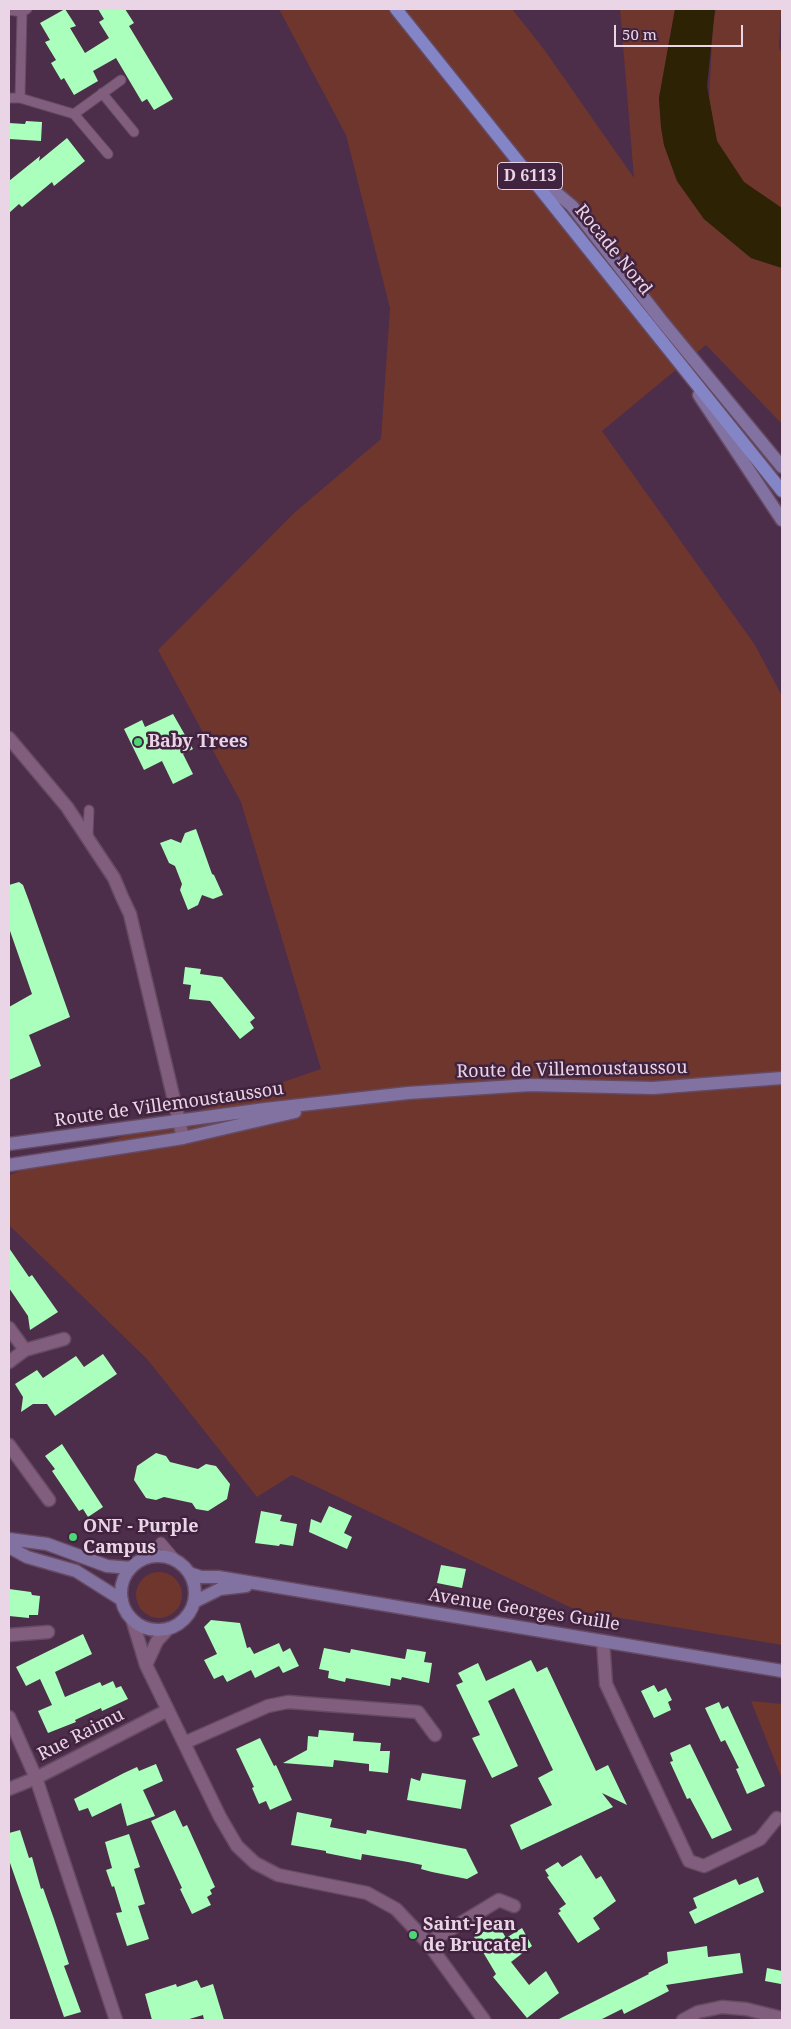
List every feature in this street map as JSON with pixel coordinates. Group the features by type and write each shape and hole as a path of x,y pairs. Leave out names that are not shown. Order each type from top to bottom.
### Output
{"main road":[{"name":"Rocade Nord","path":"396,9 782,491"}],"street":[{"path":"516,160 572,206 661,320 782,467"},
{"path":"664,342 782,520"},
{"path":"9,738 67,807 88,837 114,878 130,914 183,1138"},
{"name":"Route de Villemoustaussou","path":"9,1144 178,1122 265,1108 408,1093 530,1085 653,1088 782,1078"},
{"name":"Route de Villemoustaussou","path":"9,1165 183,1138 234,1128 334,1102"},
{"path":"9,1328 25,1350"},
{"path":"9,1362 25,1350 64,1339"},
{"path":"9,1445 49,1500"},
{"path":"9,1539 47,1544 108,1566 131,1568"},
{"path":"9,1547 27,1557 76,1571 122,1600"},
{"path":"164,1557 179,1563 189,1573 195,1590 194,1602 186,1618 178,1625 168,1629 148,1629 132,1619 125,1610 122,1600 123,1582 131,1568 148,1558 164,1557"},
{"name":"Avenue Georges Guille","path":"189,1573 201,1577 218,1577 782,1671"},
{"name":"Avenue Georges Guille","path":"194,1602 220,1589 261,1584"},
{"path":"132,1619 146,1665 220,1817 237,1846 255,1863 278,1875 367,1893 396,1908 428,1943 484,2020"},
{"path":"146,1665 157,1641 168,1629"},
{"path":"9,1635 48,1632"},
{"path":"603,1641 606,1684 689,1861 704,1866 760,1839 777,1818"},
{"path":"184,1743 268,1706 288,1702 418,1712 435,1735"},
{"name":"Rue Raimu","path":"9,1789 36,1778 168,1710"},
{"path":"9,1718 36,1778 116,2020"},
{"path":"428,1943 499,1900 514,1906"},
{"path":"683,2020 698,2012 722,2007 746,2009 778,2019"}],"lane":[{"path":"9,10 24,10 20,98"},
{"path":"74,114 121,80"},
{"path":"102,93 134,132"},
{"path":"9,98 20,98 74,114 108,154"},
{"path":"88,837 89,810"}],"shaded area":[{"path":"279,9 512,9 543,48 634,178 620,9 675,9 659,98 664,145 677,181 704,219 751,258 782,268 782,424 706,345 602,431 755,645 782,696 782,1645 578,1611 292,1475 257,1497 147,1359 9,1225 9,1175 321,1069 241,802 158,650 293,514 381,439 390,308 346,135"},
{"path":"675,9 715,9 707,86 717,141 744,182 782,208 782,268 751,258 704,219 677,181 664,145 659,98"},
{"path":"716,9 781,9 779,48 782,53 782,213 750,189 715,147 709,101 713,24"},
{"path":"154,1572 164,1572 176,1578 181,1586 181,1604 176,1612 168,1617 154,1618 146,1615 139,1608 136,1600 136,1590 139,1582 146,1575"},
{"path":"751,1701 782,1704 782,1779"}],"building":[{"path":"65,9 76,26 70,28 85,53 109,38 99,22 104,19 98,9 125,9 134,23 129,26 173,99 154,110 147,99 142,102 116,58 93,71 98,81 74,95 64,78 61,80 51,63 56,60 45,42 50,40 40,23"},
{"path":"26,121 42,122 41,141 9,139 9,123 25,124"},
{"path":"67,138 85,161 54,186 52,182 22,207 19,204 9,213 9,181 40,156 39,161"},
{"path":"173,714 193,749 183,754 193,774 173,784 162,761 144,770 124,729 142,720 145,727"},
{"path":"196,829 212,874 223,895 213,899 202,895 198,905 188,910 180,890 182,884 175,866 169,863 160,843 171,839 181,843 185,833"},
{"path":"19,882 23,885 70,1017 29,1035 41,1066 9,1080 9,1007 32,994 9,928 9,885"},
{"path":"185,967 201,969 200,974 222,977 255,1018 250,1022 254,1028 240,1039 210,1001 189,999 191,985 183,984"},
{"path":"9,1248 29,1277 32,1275 58,1312 30,1330 28,1316 9,1288"},
{"path":"103,1354 117,1374 55,1416 47,1404 33,1404 21,1412 23,1397 15,1384 37,1370 43,1378 76,1356 84,1367"},
{"path":"62,1444 103,1507 88,1517 83,1509 79,1511 52,1471 55,1469 45,1456"},
{"path":"156,1453 166,1456 170,1462 198,1469 206,1464 216,1466 230,1484 227,1499 208,1511 196,1509 192,1503 164,1497 156,1500 146,1498 134,1480 137,1466"},
{"path":"329,1506 352,1516 344,1533 352,1537 347,1549 309,1532 311,1519 321,1523"},
{"path":"261,1511 282,1515 280,1521 297,1524 293,1546 255,1543"},
{"path":"441,1565 466,1569 462,1588 437,1583"},
{"path":"9,1589 31,1592 32,1595 40,1596 38,1615 29,1615 29,1618 9,1616"},
{"path":"211,1620 240,1623 247,1648 250,1647 254,1654 279,1643 283,1652 290,1648 299,1666 283,1673 279,1666 255,1678 251,1670 227,1682 223,1675 214,1679 204,1660 217,1654 204,1627"},
{"path":"83,1634 92,1654 55,1672 65,1697 100,1682 102,1686 113,1681 116,1688 121,1686 128,1699 102,1711 101,1708 75,1720 76,1722 48,1733 38,1711 52,1705 40,1679 26,1686 16,1667"},
{"path":"324,1648 350,1653 351,1649 405,1659 407,1649 426,1652 424,1662 432,1663 429,1683 402,1677 401,1680 391,1678 390,1686 346,1678 345,1682 328,1678 329,1671 319,1669"},
{"path":"531,1660 537,1672 547,1667 596,1771 608,1765 627,1805 602,1793 613,1807 521,1850 510,1825 552,1805 538,1778 553,1770 514,1688 488,1701 518,1766 492,1778 472,1738 480,1735 456,1685 463,1682 458,1673 478,1663 486,1681"},
{"path":"654,1685 658,1692 666,1688 672,1700 668,1702 671,1710 654,1718 641,1691"},
{"path":"719,1702 722,1709 728,1706 765,1786 747,1794 736,1769 739,1768 725,1740 721,1742 705,1708"},
{"path":"319,1730 354,1733 353,1741 381,1743 380,1751 390,1751 388,1773 369,1771 369,1764 334,1760 333,1767 283,1763 307,1750 308,1736 318,1737"},
{"path":"260,1738 274,1766 276,1765 292,1800 270,1810 266,1801 259,1804 252,1788 254,1787 236,1749"},
{"path":"690,1744 732,1830 712,1839 690,1798 687,1799 670,1762 673,1761 670,1753"},
{"path":"156,1764 163,1781 143,1790 155,1816 127,1826 121,1803 92,1817 88,1808 79,1811 74,1799 137,1767 139,1771"},
{"path":"422,1773 466,1780 461,1809 407,1800 411,1778 420,1781"},
{"path":"175,1810 183,1827 187,1825 215,1887 210,1890 212,1894 207,1897 211,1905 192,1914 151,1821"},
{"path":"297,1812 332,1819 330,1827 366,1834 367,1830 466,1849 478,1873 467,1879 421,1869 422,1865 408,1862 362,1854 361,1860 291,1845"},
{"path":"20,1830 29,1858 32,1857 41,1889 43,1888 54,1919 69,1964 64,1966 81,2012 64,2017 9,1860 9,1833"},
{"path":"129,1834 140,1867 134,1869 145,1904 138,1906 149,1939 127,1946 116,1913 122,1912 114,1886 112,1887 106,1870 112,1868 105,1842"},
{"path":"581,1855 596,1879 601,1876 616,1901 593,1918 600,1929 578,1943 558,1913 561,1911 559,1909 566,1904 547,1877 549,1876 545,1870 558,1862 562,1867"},
{"path":"758,1877 764,1892 695,1924 689,1912 697,1908 693,1898 736,1879 739,1885"},
{"path":"498,1924 506,1938 522,1928 532,1946 511,1962 529,1985 546,1971 559,1993 527,2018 493,1977 496,1974 474,1937"},
{"path":"707,1946 708,1957 740,1953 743,1973 666,1985 669,1991 624,2014 622,2009 600,2020 557,2020 668,1963 667,1952"},
{"path":"767,1968 782,1971 781,1984 765,1981"},
{"path":"197,1980 201,1988 213,1984 224,2020 204,2020 203,2015 186,2020 152,2020 145,1994 176,1984 177,1987"}],"place":[{"name":"Baby Trees","path":"138,742"},
{"name":"ONF - Purple Campus","path":"73,1537"},
{"name":"Saint-Jean de Brucatel","path":"413,1935"}]}
